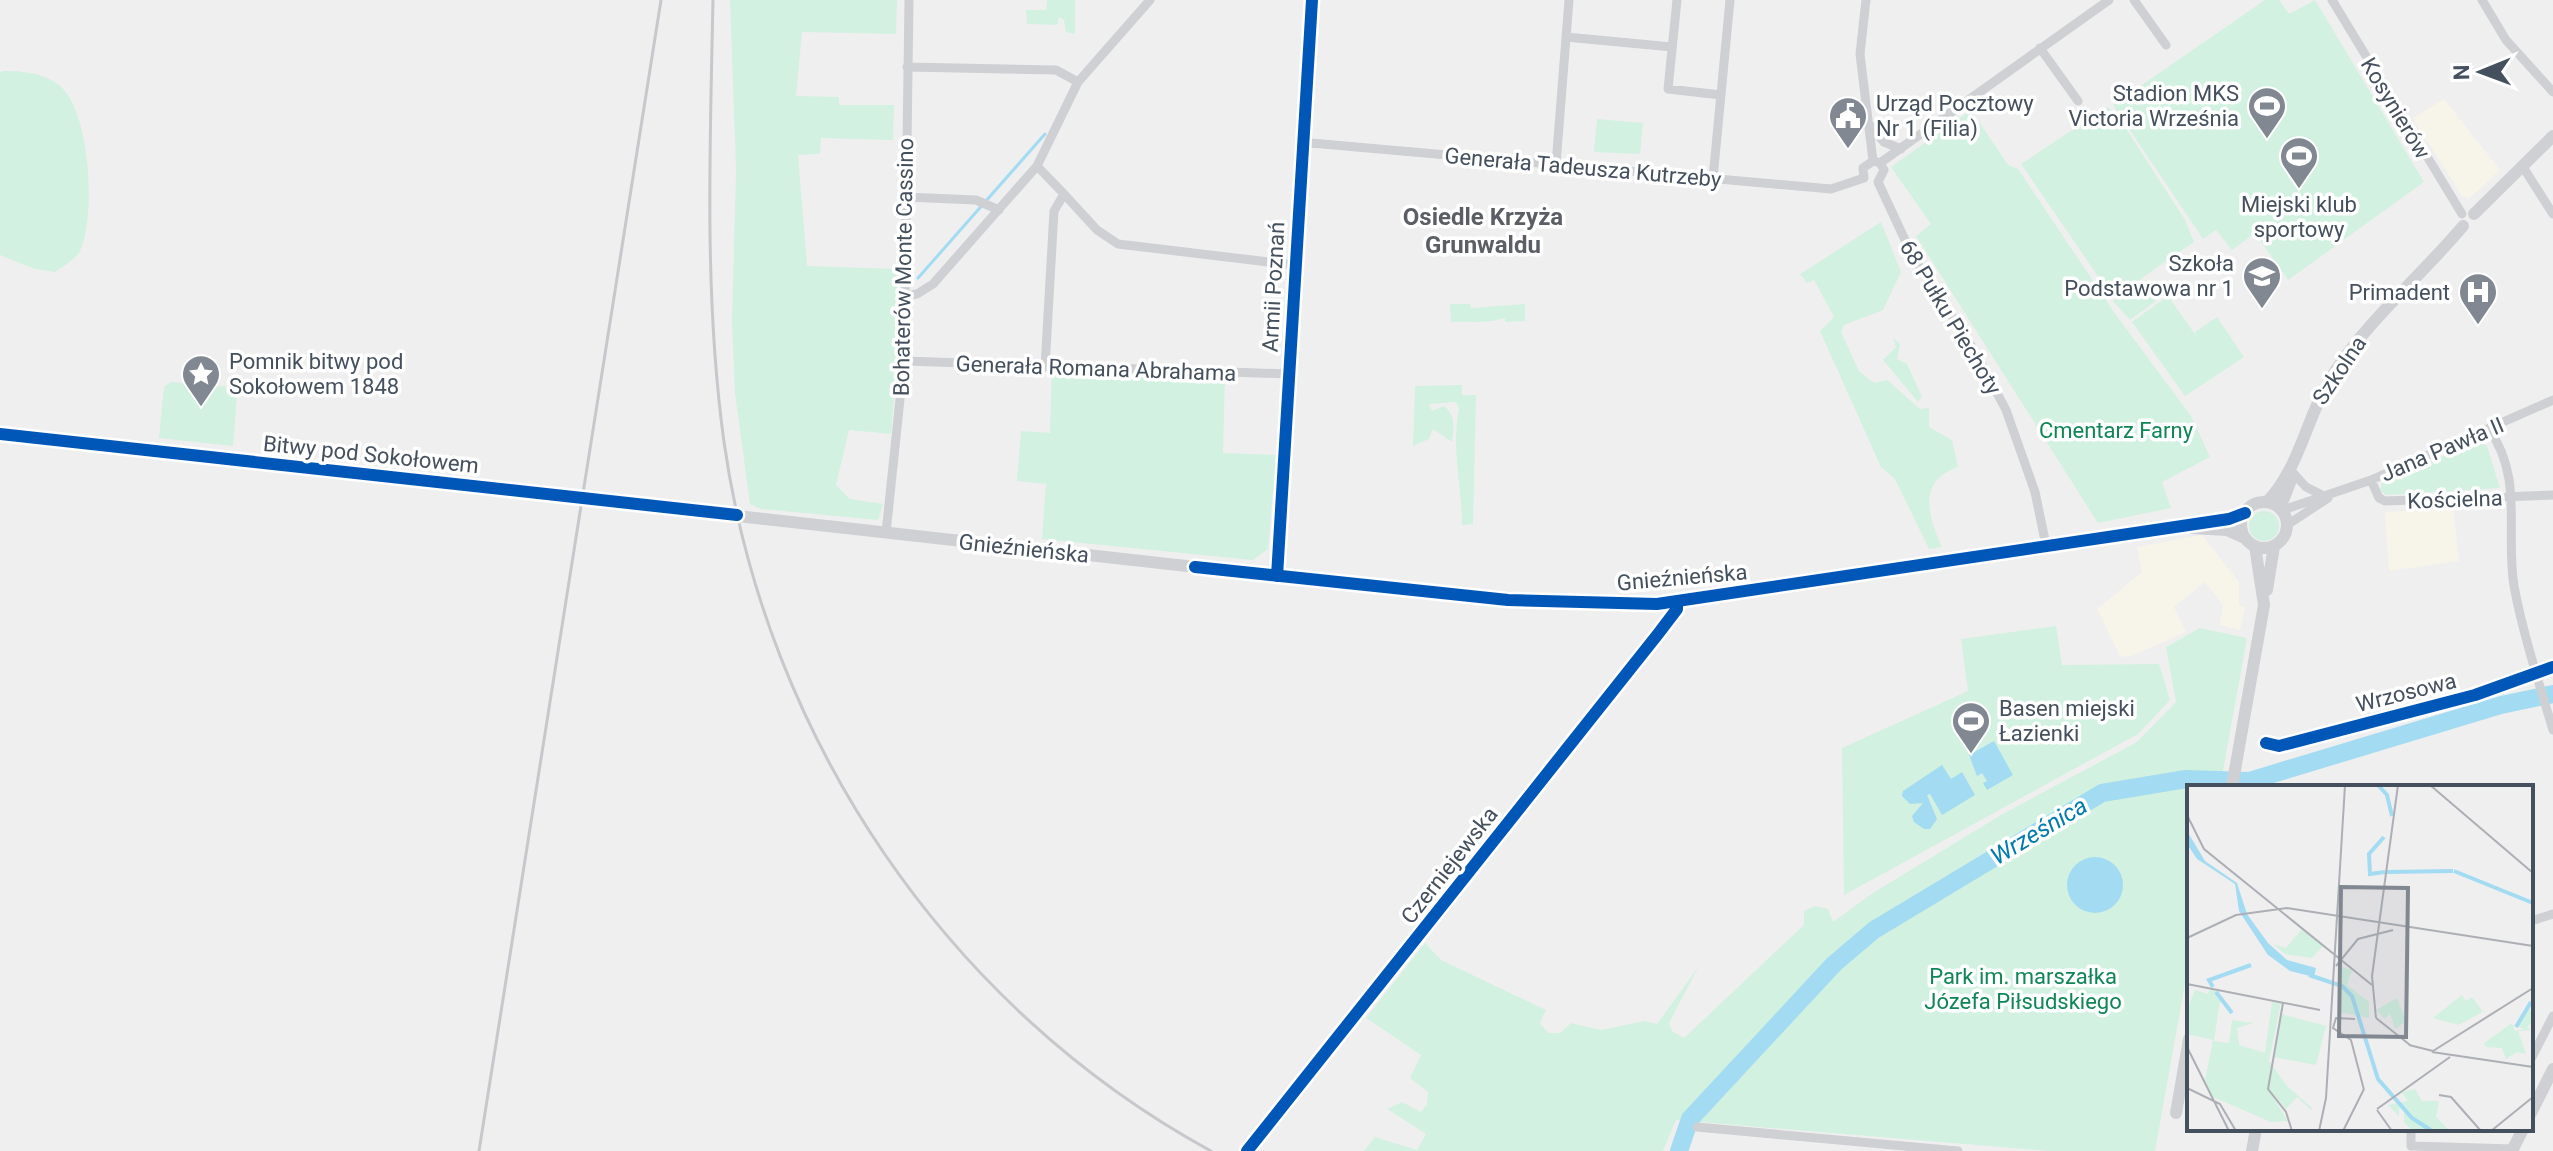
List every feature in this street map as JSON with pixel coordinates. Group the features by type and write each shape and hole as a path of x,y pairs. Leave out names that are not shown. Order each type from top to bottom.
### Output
{"street":[{"name":"Bohaterów Monte Cassino","path":"886,533 904,361 909,0"},
{"path":"905,296 928,289 1037,166 1078,82 1150,0"},
{"name":"Armii Poznań","path":"1277,576 1300,142 1312,0"},
{"path":"1556,164 1569,0"},
{"path":"1677,0 1668,89 1721,95"},
{"path":"1713,178 1730,0"},
{"path":"1866,0 1860,54 1868,123 1876,162 1884,175 1878,182 1864,178 1863,168 1876,162 1901,149 2109,0"},
{"path":"2134,0 2166,45"},
{"name":"Kosynierów","path":"2332,0 2466,218"},
{"path":"2482,0 2506,40 2553,92"},
{"path":"1566,37 1672,47"},
{"path":"2040,48 2078,101"},
{"path":"907,67 1056,70 1078,82"},
{"path":"1868,123 1884,142 1901,149"},
{"name":"Szkolna","path":"2267,502 2280,487 2297,453 2313,408 2351,349 2466,218 2553,136"},
{"name":"Generała Tadeusza Kutrzeby","path":"1300,142 1831,189 1864,178"},
{"path":"1037,166 1097,230 1118,244 1294,265"},
{"path":"2523,167 2553,214"},
{"name":"68 Pułku Piechoty","path":"1878,182 1912,255 1974,350 2006,410 2035,492 2046,545"},
{"path":"1045,367 1054,211 1064,194"},
{"path":"905,197 976,200 999,210"},
{"name":"Generała Romana Abrahama","path":"904,361 1289,374"},
{"name":"Jana Pawła II","path":"2281,509 2371,480 2553,400"},
{"path":"2489,429 2511,479 2512,572 2553,730"},
{"name":"Bitwy pod Sokołowem","path":"0,434 737,515"},
{"name":"Szkolna","path":"2281,509 2294,474 2297,453"},
{"path":"2294,474 2306,487 2327,496"},
{"name":"Kościelna","path":"2371,480 2379,498 2385,501 2553,495"},
{"name":"Jana Pawła II","path":"2287,525 2327,496"},
{"path":"2232,785 2274,546 2284,538 2287,525 2281,509 2267,502 2254,505 2245,513 2241,526 2250,542 2264,601"},
{"name":"Gnieźnieńska","path":"737,515 1508,600 1632,605 1677,602 2229,519 2245,513"},
{"name":"Gnieźnieńska","path":"2169,526 2227,530 2250,542"},
{"path":"2250,542 2274,546"},
{"name":"Czerniejewska","path":"1247,1151 1658,634 1677,609 1677,602"},
{"name":"Wrzosowa","path":"2266,743 2279,746 2475,695 2553,667"},
{"path":"2533,920 2553,914"},
{"path":"2533,1055 2553,1016"},
{"path":"2176,1113 2187,1050"},
{"path":"2533,1109 2553,1069"},
{"path":"1697,1127 1958,1151"},
{"path":"2252,1151 2256,1131"},
{"path":"2411,1131 2411,1146 2513,1150 2522,1131"}],"shaded area":[{"path":"2444,99 2500,170 2469,199 2461,195 2413,118"},
{"path":"2453,508 2459,561 2389,571 2385,512"},
{"path":"2202,535 2239,582 2239,605 2245,607 2240,630 2220,625 2223,605 2205,582 2174,607 2186,632 2129,657 2120,656 2097,609 2142,572 2137,547"}],"green space":[{"path":"730,0 897,0 896,34 802,32 796,96 839,97 839,105 894,105 893,140 821,138 820,154 798,155 807,266 899,269 897,365 891,434 849,430 836,485 850,499 883,504 878,520 761,509 750,504 735,393 732,321 736,170"},
{"path":"1047,0 1075,0 1075,34 1066,32 1064,20 1059,17 1057,25 1027,24 1026,10 1046,10"},
{"name":"Stadion MKS Victoria Września","path":"2265,0 2279,0 2289,14 2315,0 2424,182 2288,280 2255,233 2232,250 2216,230 2203,239 2113,105"},
{"path":"0,73 30,73 56,83 68,95 83,137 89,190 85,237 77,256 55,272 35,269 0,255"},
{"path":"2107,107 2116,113 2185,220 2194,242 2113,298 2021,164"},
{"name":"Cmentarz Farny","path":"1971,110 2008,165 2018,169 2116,315 2191,416 2210,457 2162,482 2171,508 2098,523 1916,236 1931,224 1891,167"},
{"path":"1597,119 1643,123 1640,154 1594,152"},
{"path":"1881,222 1901,272 1883,310 1844,325 1841,332 1859,371 1874,383 1887,380 1920,409 1929,408 1929,427 1952,440 1958,467 1936,481 1929,501 1942,547 1929,549 1895,479 1881,467 1820,331 1834,317 1814,280 1807,283 1800,274"},
{"path":"2142,280 2156,301 2130,320 2113,301"},
{"path":"2168,296 2197,337 2195,332 2217,317 2244,357 2185,396 2132,322"},
{"path":"1450,304 1470,304 1471,308 1525,304 1525,321 1505,322 1505,318 1484,322 1451,322"},
{"path":"1893,338 1900,344 1897,359 1907,364 1922,397 1918,402 1883,360 1896,347"},
{"path":"1052,369 1225,375 1223,453 1276,455 1268,549 1253,560 1042,539 1046,484 1017,481 1021,431 1050,433"},
{"path":"171,382 229,387 237,396 233,446 159,438 164,387"},
{"path":"1462,385 1462,395 1476,395 1473,524 1462,525 1456,453 1459,409 1456,402 1429,404 1432,411 1444,406 1451,414 1454,427 1452,442 1433,429 1429,439 1413,446 1415,386"},
{"path":"2479,442 2487,446 2500,488 2386,495 2380,490 2383,480"},
{"path":"2264,511 2275,515 2279,526 2275,537 2264,541 2253,537 2249,526 2253,515"},
{"name":"Basen miejski Łazienki","path":"2056,626 2062,665 2159,664 2170,700 2138,734 1844,895 1842,748 1968,691 1961,639"},
{"name":"Park im. marszałka Józefa Piłsudskiego","path":"2200,628 2247,638 2220,785 2187,785 2187,972 2155,1151 2049,1151 1676,1120 1663,1151 1364,1151 1375,1137 1417,1150 1426,1134 1387,1109 1402,1102 1421,1112 1427,1104 1428,1092 1410,1078 1421,1055 1366,1018 1425,943 1441,960 1546,1010 1540,1023 1548,1033 1560,1033 1571,1023 1601,1030 1645,1021 1657,1024 1699,966 1669,1023 1672,1031 1684,1038 1804,925 1804,911 1815,906 1828,909 1833,922 1873,893 2001,815 2137,742 2176,702 2166,647"}],"water":[{"path":"1994,741 2013,775 1987,790 1983,783 1987,781 1982,773 1977,776 1969,755"},
{"path":"1942,765 1951,779 1962,772 1975,795 1942,815 1930,794 1927,795 1937,819 1930,829 1924,829 1914,822 1912,816 1923,803 1910,804 1902,796 1903,791"},
{"path":"2095,857 2115,865 2123,885 2115,905 2095,913 2075,905 2067,885 2075,865"}],"waterway":[{"path":"918,278 1045,134"},
{"name":"Wrześnica","path":"1679,1151 1690,1119 1834,964 1874,930 2102,793 2186,779 2249,781 2501,705 2553,694"}],"railway":[{"path":"479,1151 661,0"},
{"path":"713,0 710,221 718,387 724,442 746,552 781,657 827,758 884,854 952,941 1029,1021 1116,1091 1211,1151"}],"cycle path":[{"path":"1277,576 1312,0"},
{"path":"0,434 737,515"},
{"path":"1195,567 1508,600 1657,604 2229,519 2245,513"},
{"path":"1247,1151 1658,634 1677,609 1677,602"},
{"path":"2266,743 2279,746 2475,695 2553,667"}],"place":[{"name":"Stadion MKS Victoria Września","path":"2267,140"},
{"name":"Urząd Pocztowy Nr 1 (Filia)","path":"1848,150"},
{"name":"Miejski klub sportowy","path":"2299,190"},
{"name":"Szkoła Podstawowa nr 1","path":"2262,310"},
{"name":"Primadent","path":"2478,326"},
{"name":"Pomnik bitwy pod Sokołowem 1848","path":"201,408"},
{"name":"Basen miejski Łazienki","path":"1971,755"}],"district":[{"name":"Osiedle Krzyża Grunwaldu","path":"1483,231"}]}
